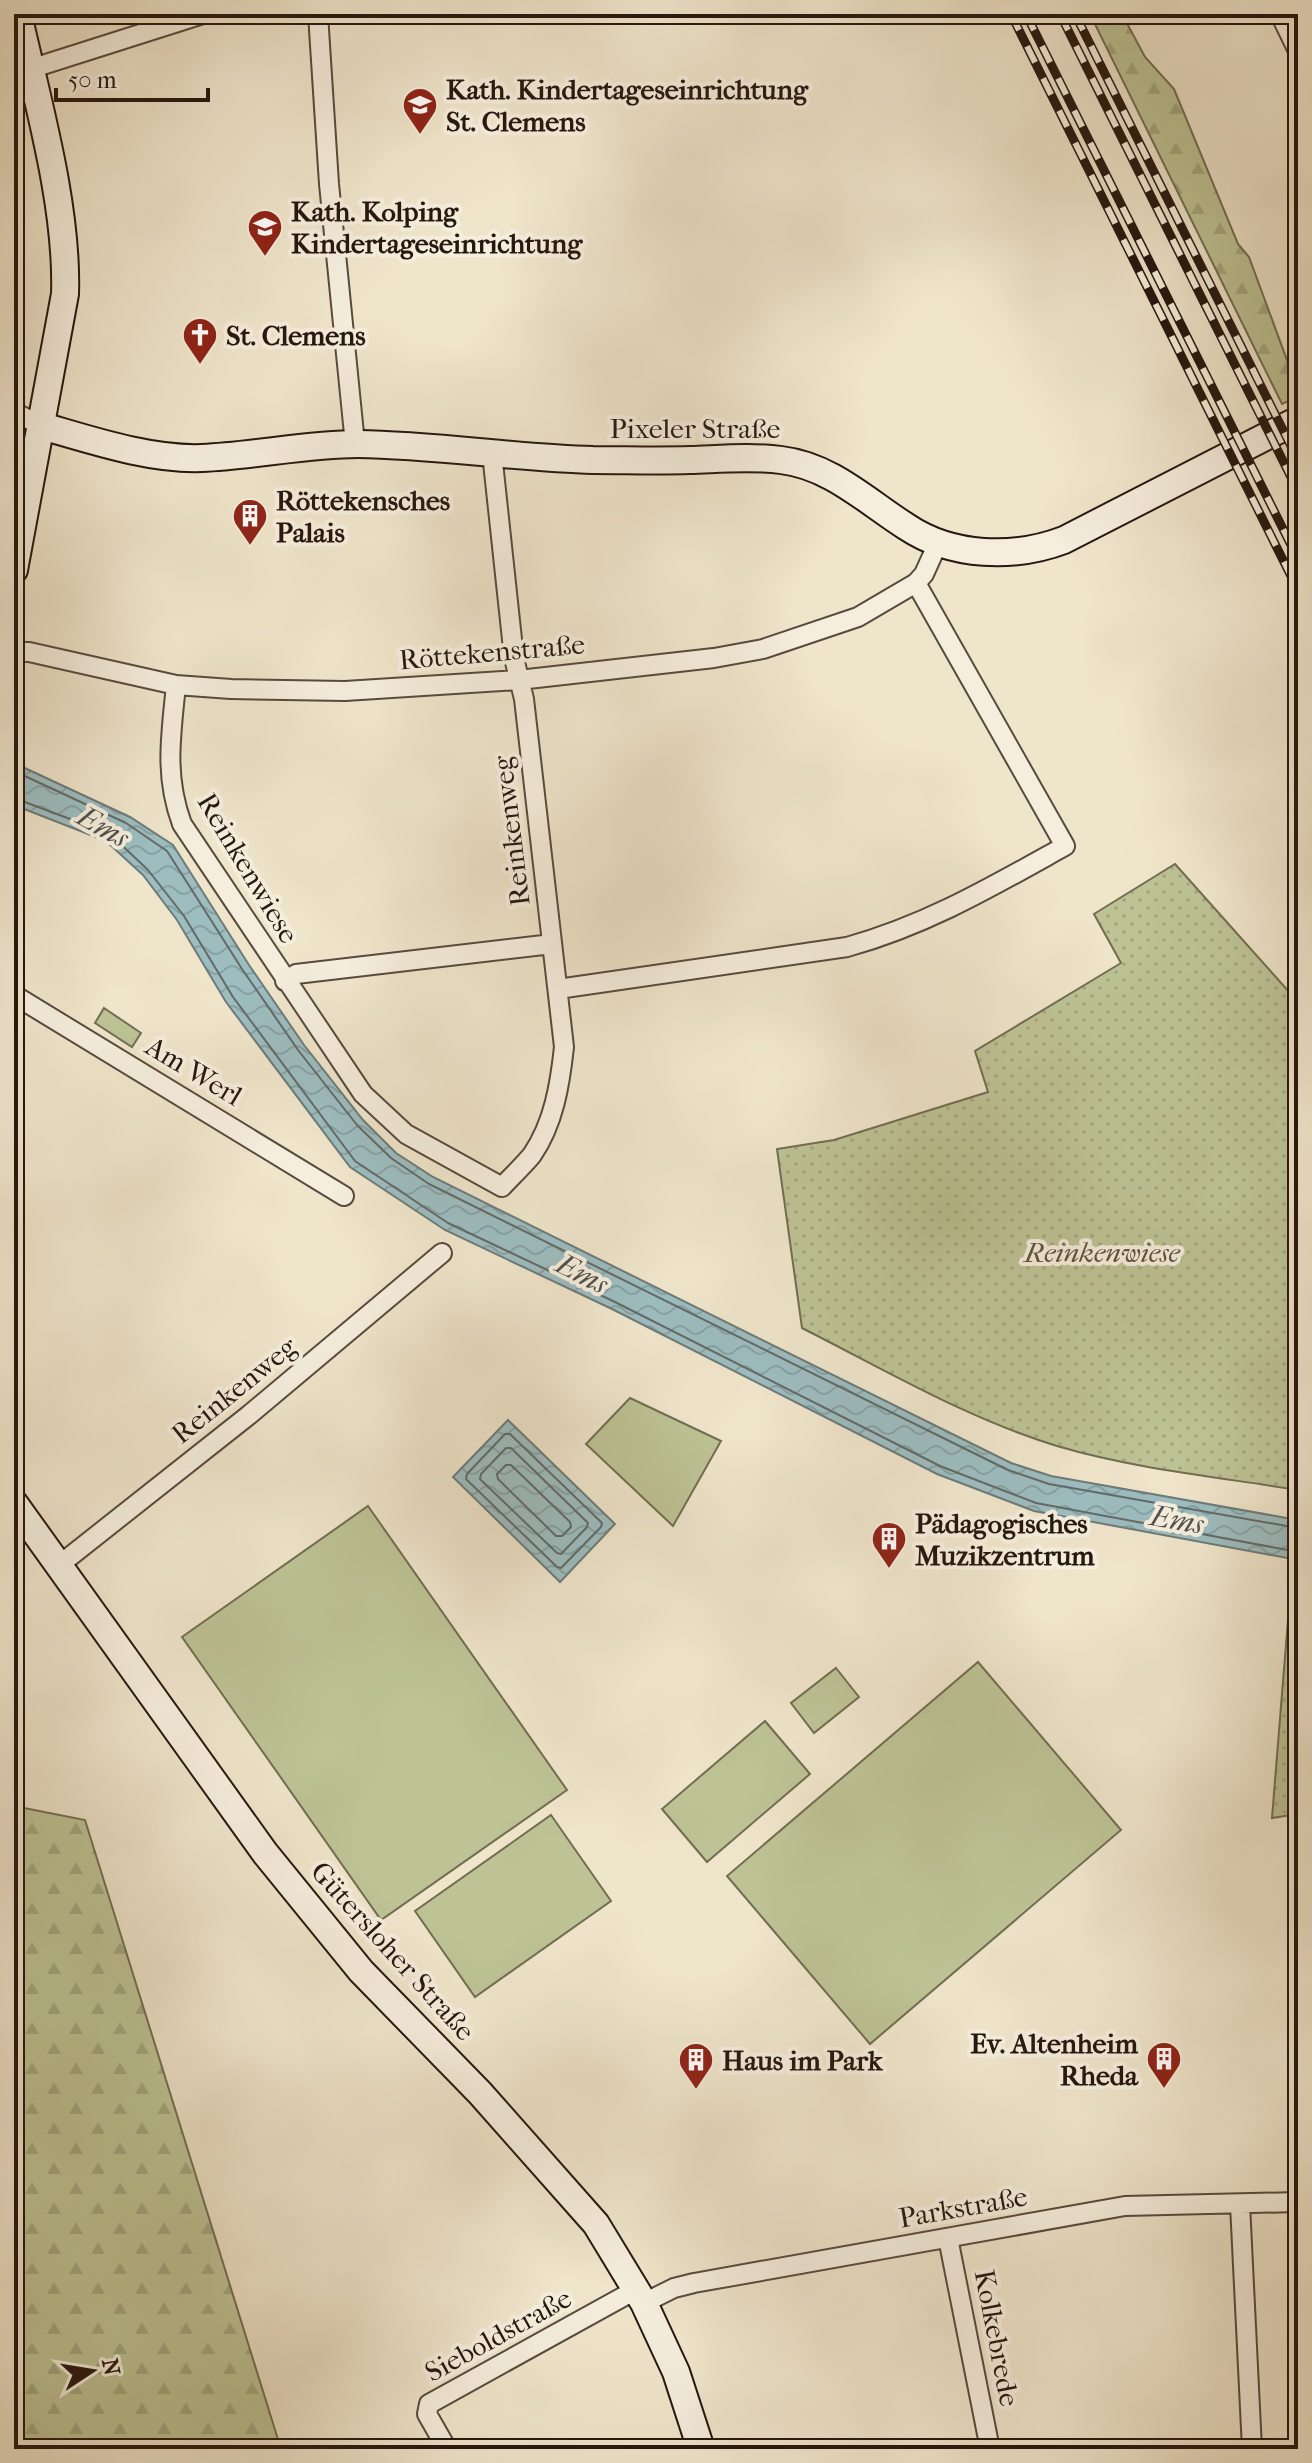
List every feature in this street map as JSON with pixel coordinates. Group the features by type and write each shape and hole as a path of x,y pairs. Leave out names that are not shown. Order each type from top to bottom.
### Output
{"main road":[{"path":"14,570 65,294 66,256 18,14"},
{"name":"Pixeler Straße","path":"42,426 120,447 187,457 355,444 589,460 767,458 817,468 907,528 938,543 1009,553 1049,546 1298,420"},
{"name":"Gütersloher Straße","path":"14,1503 265,1853 361,1971 544,2163 596,2224 640,2296 676,2372 701,2449"}],"street":[{"path":"30,69 203,14"},
{"path":"318,14 329,184 355,444"},
{"path":"1280,14 1298,51"},
{"path":"14,412 42,426"},
{"name":"Reinkenweg","path":"492,453 514,658 524,699 564,1047 560,1084 550,1120 532,1154 502,1187"},
{"path":"558,989 819,952 880,938 947,911 1065,846 916,583 924,574 938,543"},
{"name":"Röttekenstraße","path":"14,652 29,652 176,685 231,689 345,691 519,680 714,658 763,649 858,617 916,583"},
{"name":"Reinkenwiese","path":"176,685 169,763 172,797 182,824 363,1094 406,1134 502,1187"},
{"name":"Reinkenwiese","path":"285,981 296,974 552,944"},
{"name":"Am Werl","path":"14,995 344,1196"},
{"name":"Reinkenweg","path":"58,1566 249,1415 442,1253"},
{"name":"Parkstraße","path":"640,2296 694,2283 1125,2206 1298,2202"},
{"path":"1240,2204 1252,2449"},
{"name":"Kolkebrede","path":"948,2238 990,2449"},
{"name":"Sieboldstraße","path":"447,2449 427,2414 429,2404 640,2296"}],"green space":[{"path":"1090,14 1122,14 1145,57 1174,89 1238,244 1249,257 1298,397 1282,404"},
{"name":"Reinkenwiese","path":"1175,864 1298,1002 1298,1490 1146,1467 1057,1446 959,1408 802,1328 777,1149 834,1140 988,1092 975,1051 1121,963 1094,914"},
{"path":"104,1008 141,1033 132,1047 95,1023"},
{"path":"630,1398 721,1441 673,1526 586,1444"},
{"path":"368,1506 567,1790 381,1920 182,1637"},
{"path":"1289,1607 1298,1608 1298,1814 1272,1818"},
{"path":"978,1662 1121,1830 870,2044 727,1876"},
{"path":"836,1668 859,1697 814,1733 791,1703"},
{"path":"765,1721 810,1774 707,1862 662,1809"},
{"path":"14,1806 85,1820 281,2449 14,2449"},
{"path":"551,1815 611,1901 475,1997 415,1911"}],"water":[{"name":"Ems","path":"14,763 130,817 173,845 304,1045 363,1120 396,1153 433,1177 1011,1463 1051,1476 1298,1520 1298,1560 1034,1511 937,1474 612,1309 445,1230 350,1167 226,1002 177,920 143,875 106,841 14,805"},
{"path":"508,1420 615,1524 560,1582 453,1477"}],"railway":[{"path":"1011,14 1298,590"},
{"path":"1026,14 1298,559"},
{"path":"1060,14 1298,491"},
{"path":"1075,14 1298,460"}],"place":[{"name":"Kath. Kindertageseinrichtung St. Clemens","path":"420,136"},
{"name":"Kath. Kolping Kindertageseinrichtung","path":"265,258"},
{"name":"St. Clemens","path":"200,366"},
{"name":"Röttekensches Palais","path":"250,547"},
{"name":"Pädagogisches Muzikzentrum","path":"889,1570"},
{"name":"Ev. Altenheim Rheda","path":"1164,2090"},
{"name":"Haus im Park","path":"696,2091"}]}
